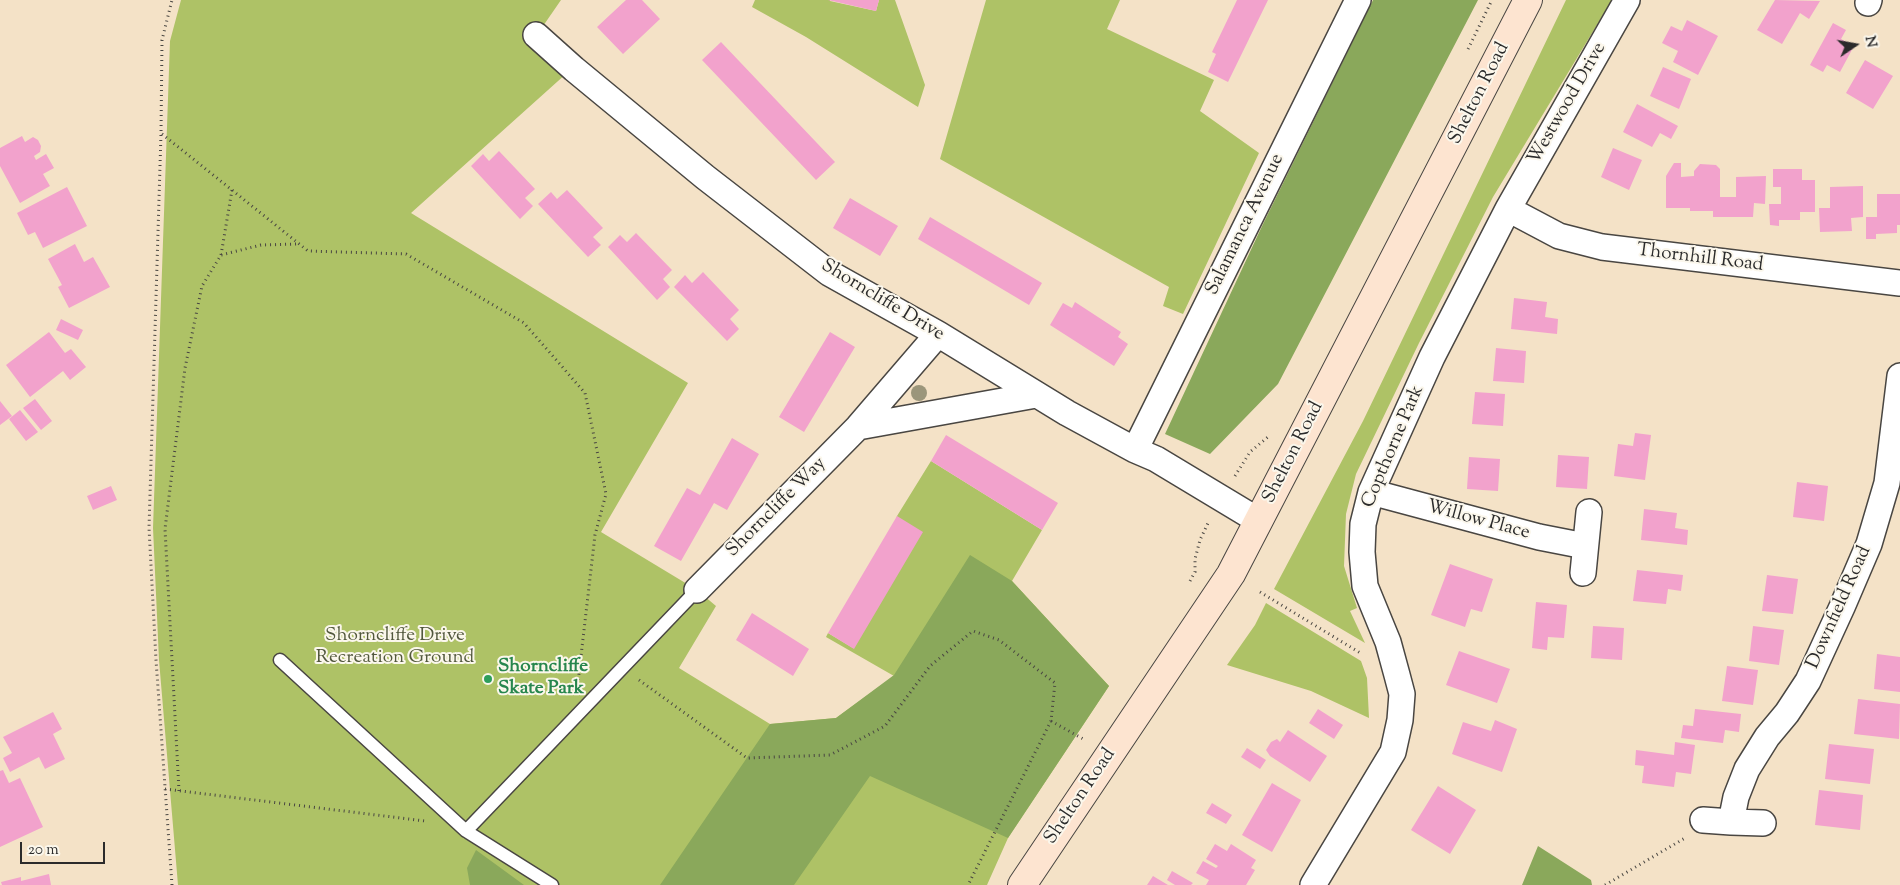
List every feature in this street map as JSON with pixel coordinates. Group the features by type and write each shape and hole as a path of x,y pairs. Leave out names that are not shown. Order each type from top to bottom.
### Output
{"main road":[{"name":"Shelton Road","path":"1022,885 1231,574 1528,0"}],"street":[{"name":"Salamanca Avenue","path":"1135,450 1358,0"},
{"name":"Westwood Drive","path":"1508,209 1627,0"},
{"name":"Shorncliffe Drive","path":"536,35 574,69 705,177 829,273 938,334 1036,395 1135,450 1156,459 1259,521"},
{"name":"Thornhill Road","path":"1508,209 1559,236 1602,247 1900,283"},
{"name":"Copthorne Park","path":"1313,885 1393,752 1400,720 1402,694 1388,642 1365,586 1362,552 1363,524 1371,492 1432,357 1508,209"},
{"name":"Shorncliffe Way","path":"697,590 858,427 938,334"},
{"name":"Downfield Road","path":"1731,822 1736,797 1747,769 1767,736 1808,681 1869,544 1887,483 1900,376"},
{"path":"858,427 1036,395"},
{"name":"Willow Place","path":"1371,492 1539,537 1585,546"},
{"path":"1583,573 1589,512"},
{"path":"1703,820 1763,823"}],"lane":[{"path":"464,829 574,719 697,590"},
{"path":"280,660 464,829 552,885"}],"path":[{"path":"172,0 162,40 149,528 172,885"},
{"path":"161,133 308,251 406,254 524,323 585,393 606,494 596,535 574,719"},
{"path":"179,791 164,529 185,368 202,286 221,255 232,190"},
{"path":"221,255 261,246 299,244"},
{"path":"1260,592 1396,675"},
{"path":"622,668 747,758 830,755 885,726 930,666 974,631 999,640 1055,683 1051,721 968,885"},
{"path":"1051,721 1091,743"},
{"path":"165,789 464,829"},
{"path":"1605,885 1692,833 1703,820"}],"green space":[{"name":"Shorncliffe Drive Recreation Ground","path":"181,0 561,0 541,29 577,64 411,213 688,383 601,532 697,590 716,606 679,668 770,724 836,718 894,676 826,637 828,633 853,648 897,516 931,461 1042,530 1012,581 1109,686 1008,838 987,885 178,885 159,660 153,528 170,41"},
{"path":"755,0 830,0 876,11 879,0 895,0 925,85 918,107 806,37 752,7"},
{"path":"986,0 1120,0 1107,29 1214,80 1200,111 1259,153 1183,314 1163,306 1169,287 940,159"},
{"path":"1373,0 1478,0 1278,384 1210,454 1165,434 1263,224"},
{"path":"1566,0 1612,0 1493,197 1419,343 1356,474 1346,514 1344,566 1357,608 1350,611 1365,643 1274,589 1363,421"},
{"path":"970,555 1012,581 1109,686 1008,838 870,776 794,885 660,885 770,724 836,718 894,675"},
{"path":"1266,603 1361,661 1367,678 1369,718 1311,691 1227,665 1255,625"},
{"path":"1538,846 1591,880 1592,885 1522,885"},
{"path":"476,850 524,885 470,885 467,868"}],"building":[{"path":"626,0 642,0 660,19 623,54 597,27"},
{"path":"828,0 879,0 876,11"},
{"path":"1237,0 1268,0 1228,82 1208,72 1216,54 1212,52"},
{"path":"1775,0 1820,1 1809,19 1800,13 1782,44 1757,30"},
{"path":"1687,20 1718,36 1698,75 1673,62 1678,51 1662,43 1671,26 1682,31"},
{"path":"1833,23 1846,30 1841,39 1854,46 1840,72 1827,65 1823,72 1810,65"},
{"path":"721,42 835,162 816,180 702,60"},
{"path":"1865,60 1893,76 1873,109 1846,93"},
{"path":"1663,67 1691,79 1679,109 1650,96"},
{"path":"1637,104 1678,126 1671,139 1660,133 1652,147 1623,132"},
{"path":"22,136 25,142 33,137 38,140 41,146 40,152 34,156 36,160 46,154 54,168 43,174 50,186 20,203 0,166 0,148"},
{"path":"1613,148 1642,160 1629,190 1601,177"},
{"path":"499,151 535,189 525,198 533,206 520,219 471,166 483,154 489,161"},
{"path":"1674,163 1681,163 1681,177 1694,176 1694,171 1700,164 1716,165 1720,169 1720,197 1736,197 1736,177 1766,176 1765,204 1754,203 1753,217 1713,217 1713,211 1690,211 1690,208 1666,208 1666,176"},
{"path":"1773,169 1802,169 1802,180 1815,180 1815,212 1800,212 1800,220 1779,220 1779,226 1770,225 1769,204 1781,204 1781,187 1773,187"},
{"path":"1863,186 1863,217 1851,218 1852,231 1820,232 1819,208 1830,208 1830,187"},
{"path":"67,187 87,226 43,248 35,232 28,235 17,213"},
{"path":"567,190 603,228 593,237 601,245 588,257 538,204 551,192 557,199"},
{"path":"1877,194 1900,194 1900,225 1897,225 1897,233 1876,234 1876,239 1866,239 1866,217 1877,217"},
{"path":"850,198 898,226 880,256 833,228"},
{"path":"930,217 1042,283 1029,305 918,239"},
{"path":"636,233 672,270 663,279 670,287 657,300 608,247 620,235 627,242"},
{"path":"75,244 84,262 93,257 110,287 69,308 58,287 62,285 48,259"},
{"path":"703,272 739,310 730,319 739,329 727,341 674,287 685,275 692,283"},
{"path":"1514,298 1547,302 1545,317 1558,319 1557,334 1511,329"},
{"path":"1075,302 1121,332 1118,337 1128,344 1114,366 1050,325 1063,303 1072,308"},
{"path":"61,319 83,330 78,340 56,330"},
{"path":"49,332 65,353 71,349 86,367 70,380 63,371 30,397 6,365"},
{"path":"830,332 855,347 804,432 779,417"},
{"path":"1496,348 1526,351 1524,383 1493,381"},
{"path":"1475,392 1505,394 1503,426 1472,424"},
{"path":"35,399 52,421 41,430 23,408"},
{"path":"0,401 12,416 0,425"},
{"path":"20,410 38,432 26,441 9,419"},
{"path":"1635,433 1651,435 1645,480 1614,476 1618,444 1633,446"},
{"path":"946,435 1058,503 1042,530 931,461"},
{"path":"732,438 759,454 727,510 714,503 681,561 654,546 687,488 700,495"},
{"path":"1558,455 1589,457 1587,489 1556,487"},
{"path":"1469,457 1500,459 1498,491 1467,489"},
{"path":"1797,482 1828,486 1824,521 1793,517"},
{"path":"111,486 117,500 93,510 87,496"},
{"path":"1644,509 1677,513 1675,528 1688,530 1687,545 1641,540"},
{"path":"897,516 923,532 854,649 828,633"},
{"path":"1450,564 1493,579 1482,612 1471,609 1465,627 1431,615"},
{"path":"1637,570 1683,575 1681,591 1668,589 1666,604 1633,601"},
{"path":"1767,575 1798,579 1793,614 1762,611"},
{"path":"1536,602 1567,605 1564,638 1548,637 1547,650 1532,648"},
{"path":"752,613 809,649 793,676 736,640"},
{"path":"1593,626 1624,628 1622,660 1591,658"},
{"path":"1753,626 1784,630 1779,665 1749,661"},
{"path":"1459,651 1510,669 1497,703 1446,685"},
{"path":"1877,654 1900,657 1900,692 1874,689"},
{"path":"1727,666 1758,670 1753,705 1722,701"},
{"path":"1858,699 1900,704 1899,739 1854,734"},
{"path":"1318,709 1343,725 1334,739 1309,723"},
{"path":"1695,709 1741,714 1739,732 1725,730 1723,743 1681,738 1683,725 1693,726"},
{"path":"53,712 62,729 53,734 65,759 45,769 39,757 10,772 3,758 12,753 3,737"},
{"path":"1495,720 1517,729 1502,772 1452,754 1463,722 1491,731"},
{"path":"1288,730 1327,756 1310,782 1270,756 1266,750 1271,742 1277,739 1280,742"},
{"path":"1675,742 1695,745 1691,774 1676,772 1674,787 1642,783 1644,766 1635,765 1636,750 1674,755"},
{"path":"1829,744 1874,749 1870,784 1825,779"},
{"path":"1247,748 1266,760 1260,769 1241,757"},
{"path":"3,770 9,783 20,778 43,827 0,847 0,771"},
{"path":"1272,783 1301,800 1272,852 1242,835"},
{"path":"1438,786 1476,810 1450,854 1411,830"},
{"path":"1819,790 1863,795 1860,830 1815,825"},
{"path":"1212,803 1232,815 1226,824 1206,813"},
{"path":"1215,844 1227,851 1231,844 1256,860 1251,868 1255,870 1246,885 1206,885 1209,880 1196,873 1203,861 1216,868 1218,866 1206,859"},
{"path":"1172,871 1193,883 1191,885 1175,885 1167,880"},
{"path":"49,874 51,885 2,885 1,882 21,877 21,881"},
{"path":"1153,876 1168,885 1147,885"}],"place":[{"name":"Shorncliffe Skate Park","path":"488,679"}]}
